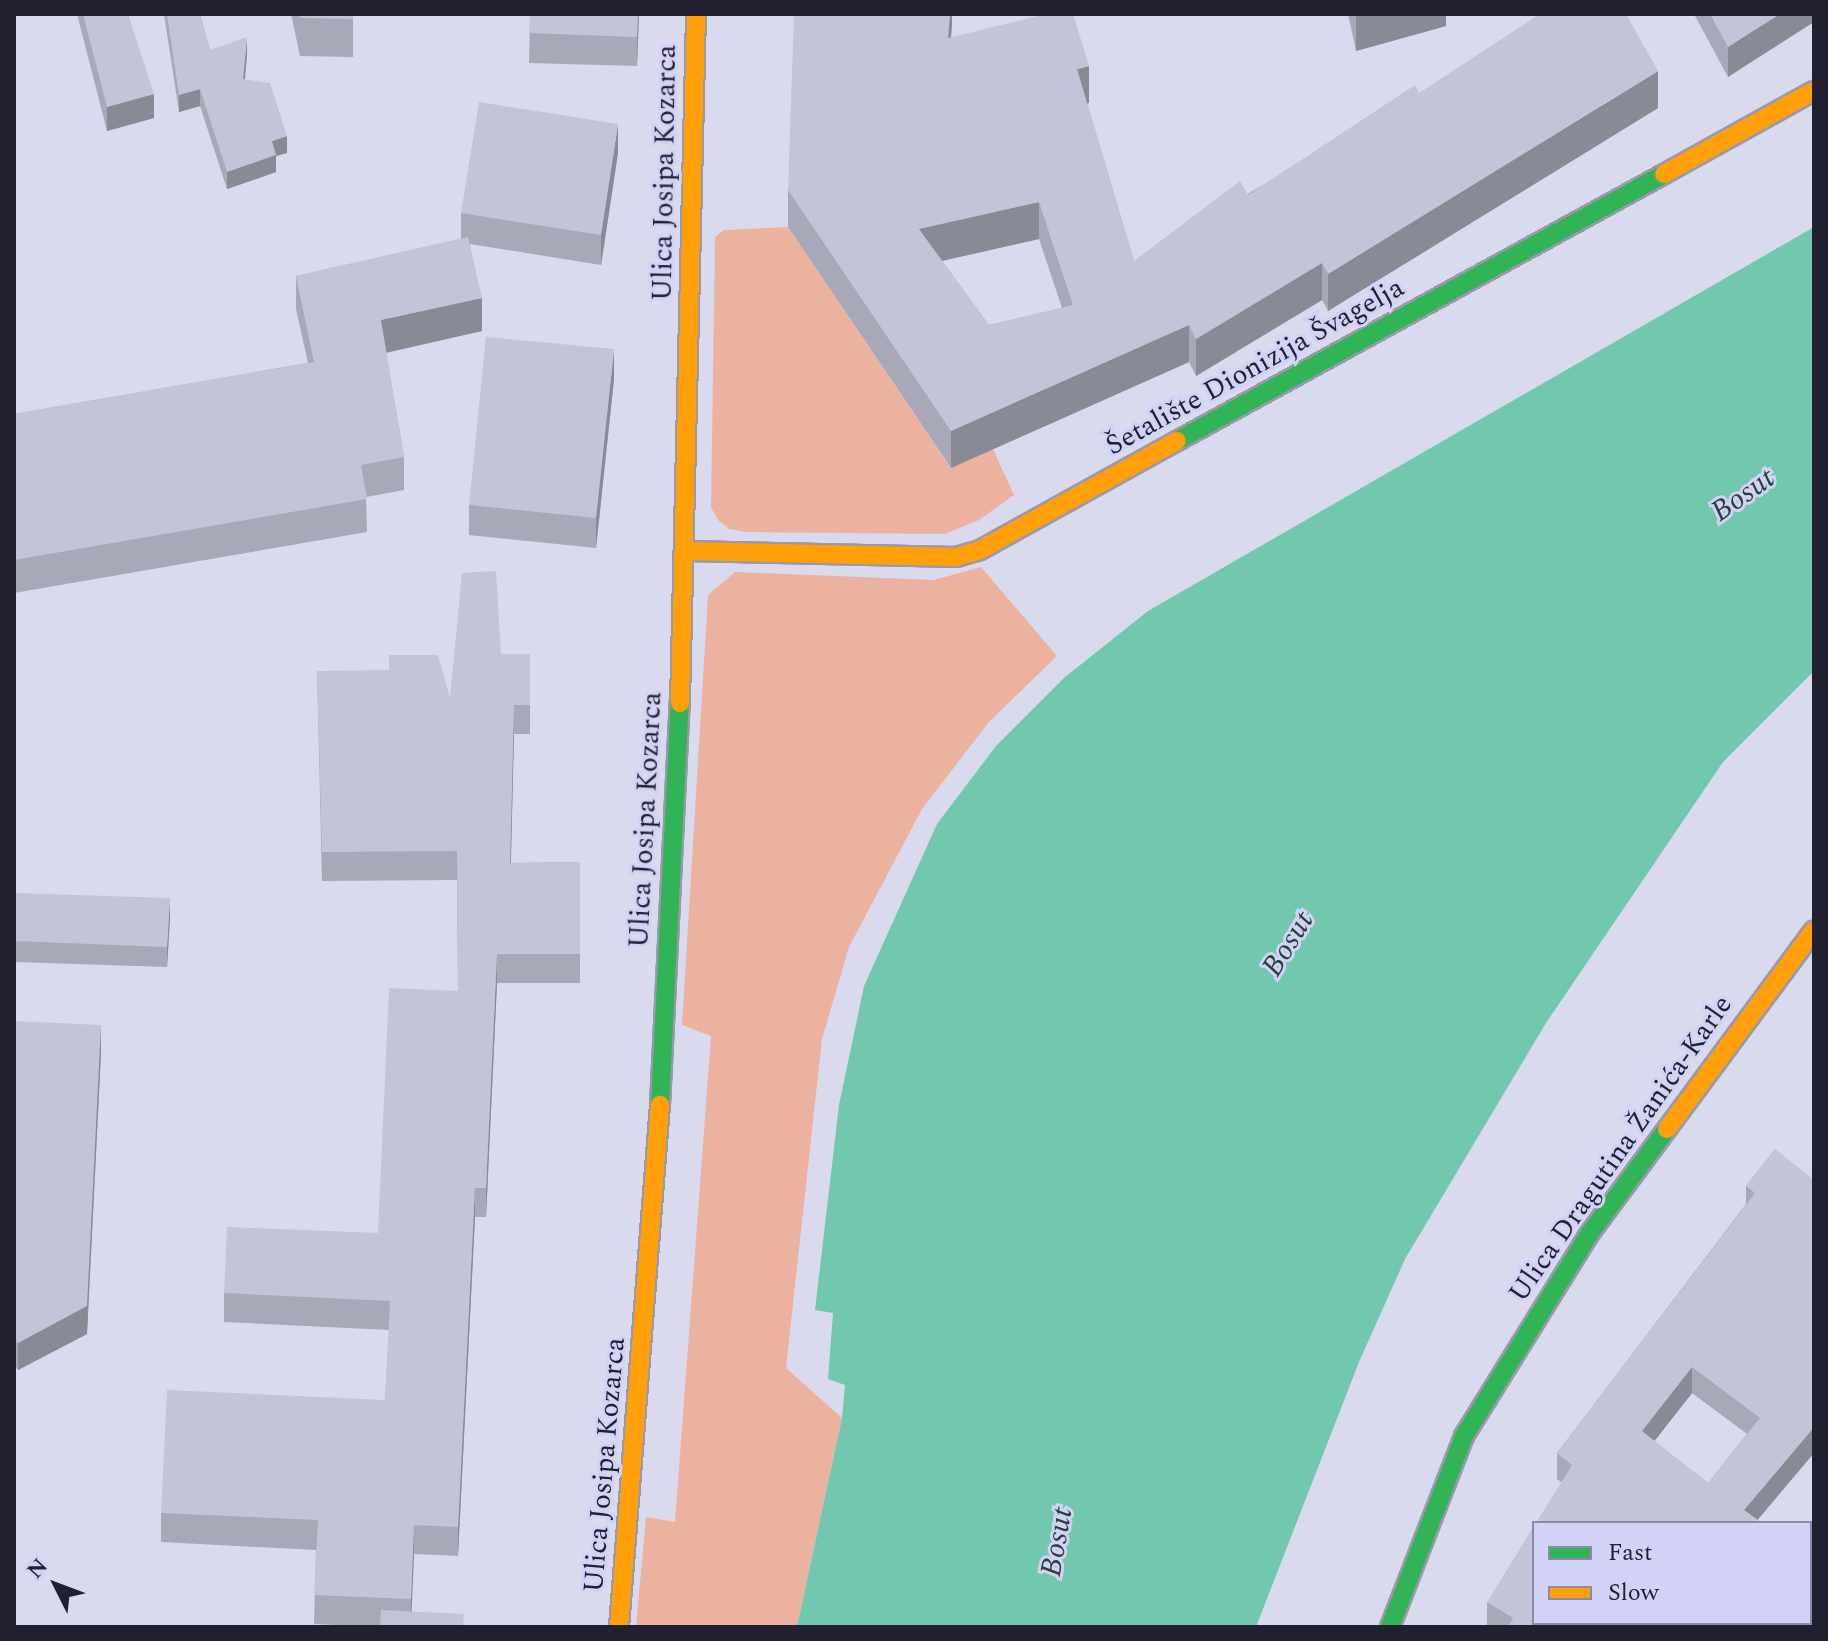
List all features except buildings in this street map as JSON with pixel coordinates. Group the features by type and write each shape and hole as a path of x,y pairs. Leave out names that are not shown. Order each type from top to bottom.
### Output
{"street":[{"name":"Ulica Josipa Kozarca","path":"619,1627 653,1241 687,551 696,14"},
{"name":"Šetalište Dionizija Švagelja","path":"687,551 956,557 980,550 1814,91"},
{"name":"Ulica Dragutina Žanića-Karle","path":"1390,1627 1464,1436 1590,1233 1814,930"}],"shaded area":[{"path":"788,227 950,467 993,449 1014,495 979,520 945,534 746,532 729,529 718,520 711,507 715,237 724,230"},
{"path":"981,567 1057,656 989,722 922,809 849,947 822,1039 786,1368 842,1418 797,1627 636,1627 646,1517 675,1522 711,1036 682,1025 708,595 735,572 934,580"}],"water":[{"name":"Bosut","path":"1814,227 1814,671 1723,762 1546,1023 1405,1259 1359,1362 1256,1627 797,1627 842,1418 845,1385 828,1379 833,1313 815,1310 839,1105 864,986 937,824 996,746 1065,677 1148,611"}],"traffic: fast":[{"path":"1177,441 1664,174"},
{"path":"660,1105 680,703"},
{"path":"1390,1627 1464,1436 1590,1233 1667,1129"}],"traffic: slow":[{"path":"680,703 696,14"},
{"path":"1664,174 1814,91"},
{"path":"687,551 956,557 980,550 1177,441"},
{"path":"1667,1129 1814,930"},
{"path":"619,1627 660,1105"}]}
